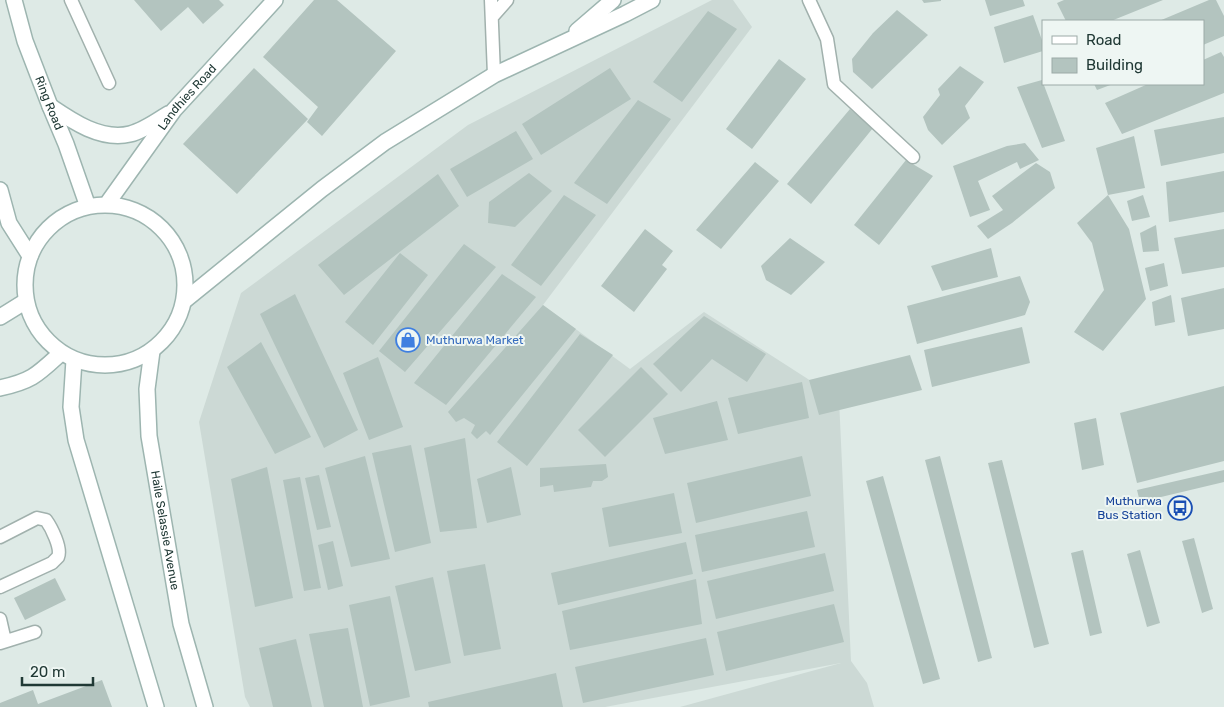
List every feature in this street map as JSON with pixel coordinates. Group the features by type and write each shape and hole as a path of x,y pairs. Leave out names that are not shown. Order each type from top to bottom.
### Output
{"main road":[{"name":"Ring Road","path":"14,0 25,41 66,144 87,204"},
{"name":"Landhies Road","path":"109,201 174,110 275,0"},
{"path":"561,44 613,0"},
{"path":"184,301 322,189 385,142 494,74 652,0"},
{"path":"50,106 68,119 90,130 113,135 130,134 150,126 174,110"},
{"path":"0,190 10,222 30,256"},
{"path":"109,201 137,210 160,226 177,247 186,274 184,301 173,326 152,351 128,363 100,366 68,357 44,339 32,321 26,301 24,278 30,256 44,233 64,216 87,204 109,201"},
{"path":"0,317 26,301"},
{"name":"Haile Selassie Avenue","path":"152,351 147,389 149,436 180,624 205,707"},
{"path":"0,388 20,384 68,357"},
{"path":"68,357 70,407 76,440 156,707"}],"lane":[{"path":"71,0 109,83"},
{"path":"491,0 494,74"},
{"path":"492,17 507,0"},
{"path":"809,0 827,39 834,84 913,157"},
{"path":"0,537 37,518 46,520 60,550 58,558 52,563 0,587"},
{"path":"0,619 2,642 35,632"}],"shaded area":[{"name":"Muthurwa Market","path":"712,0 733,0 752,27 543,305 630,369 704,312 839,399 851,661 867,683 874,707 680,707 841,663 605,707 250,707 245,697 199,422 241,293 468,125"}],"building":[{"path":"134,0 219,0 224,5 203,24 188,7 161,31"},
{"path":"314,0 337,0 396,51 322,136 307,122 318,107 263,57"},
{"path":"922,0 941,0 941,1 924,3"},
{"path":"985,0 1023,0 1025,6 990,16"},
{"path":"1064,0 1163,0 1113,20 1066,20 1057,3"},
{"path":"1209,0 1216,0 1224,16 1224,36 1204,45 1204,20 1161,20"},
{"path":"897,10 928,35 872,89 853,72 852,59 873,33"},
{"path":"708,11 737,29 682,102 653,82"},
{"path":"1033,15 1042,40 1042,51 1004,63 994,27"},
{"path":"1221,52 1224,57 1224,93 1122,134 1105,103 1146,85 1204,85 1204,60"},
{"path":"779,59 806,79 752,149 726,129"},
{"path":"960,66 984,82 965,106 970,118 942,145 928,130 923,117 940,95 938,89"},
{"path":"254,68 308,119 237,194 183,144"},
{"path":"610,68 631,99 541,155 522,124"},
{"path":"1042,80 1042,85 1044,85 1065,141 1042,148 1017,87"},
{"path":"1094,85 1110,85 1097,90"},
{"path":"638,100 671,119 607,204 574,183"},
{"path":"850,109 873,128 811,204 787,184"},
{"path":"1224,117 1224,153 1161,166 1154,130"},
{"path":"516,131 533,159 467,197 450,169"},
{"path":"1134,136 1145,188 1108,195 1096,148"},
{"path":"1025,143 1039,160 1020,169 1017,162 978,181 990,210 970,217 953,166 1007,146"},
{"path":"906,160 933,176 879,245 854,225"},
{"path":"755,162 779,181 721,249 696,230"},
{"path":"1036,163 1050,172 1055,188 1012,223 988,239 977,226 1003,210 992,196"},
{"path":"1224,171 1224,212 1169,222 1166,182"},
{"path":"529,173 552,191 515,227 488,223 489,202"},
{"path":"438,174 459,206 344,295 318,265"},
{"path":"564,195 596,215 541,286 511,265"},
{"path":"1108,195 1129,229 1146,299 1103,351 1074,332 1104,290 1092,243 1077,223"},
{"path":"1143,195 1150,217 1132,221 1127,201"},
{"path":"1156,225 1159,251 1143,252 1140,233"},
{"path":"645,229 673,251 662,265 667,269 634,312 601,286"},
{"path":"1224,229 1224,267 1182,274 1174,238"},
{"path":"790,238 825,262 791,295 766,280 761,266"},
{"path":"464,244 496,267 405,372 379,351"},
{"path":"991,248 998,277 942,291 931,266"},
{"path":"400,253 428,275 373,345 345,322"},
{"path":"1164,263 1168,286 1150,291 1145,268"},
{"path":"502,274 536,297 446,405 414,383"},
{"path":"1020,276 1030,302 1025,315 917,344 907,306"},
{"path":"1224,288 1224,329 1188,336 1181,298"},
{"path":"295,294 358,430 324,448 260,314"},
{"path":"1171,295 1175,322 1155,326 1152,302"},
{"path":"543,305 576,329 490,435 486,431 477,439 471,433 475,425 464,418 456,422 448,412"},
{"path":"704,316 766,354 747,382 712,359 681,392 653,364"},
{"path":"1022,327 1030,363 932,387 924,350"},
{"path":"580,334 613,355 527,466 497,442"},
{"path":"261,342 311,437 275,454 227,367"},
{"path":"910,355 922,390 819,415 809,380"},
{"path":"378,357 403,427 369,440 343,373"},
{"path":"641,367 668,394 605,457 578,430"},
{"path":"802,382 809,418 738,434 728,398"},
{"path":"1224,386 1224,461 1137,483 1120,413"},
{"path":"717,401 728,440 665,454 653,418"},
{"path":"1096,418 1104,465 1082,470 1074,423"},
{"path":"465,438 477,528 440,532 424,448"},
{"path":"411,445 431,543 395,552 372,453"},
{"path":"365,456 390,559 351,567 325,468"},
{"path":"802,456 811,496 696,523 687,483"},
{"path":"940,456 992,658 978,662 925,460"},
{"path":"1002,460 1049,644 1034,648 988,463"},
{"path":"606,464 608,477 602,481 593,481 591,487 554,492 553,485 540,487 540,468"},
{"path":"267,467 293,598 255,607 231,479"},
{"path":"511,467 521,515 487,523 477,479"},
{"path":"1224,470 1224,482 1140,502 1137,490"},
{"path":"319,475 331,527 317,530 305,478"},
{"path":"883,476 940,679 923,684 866,481"},
{"path":"300,477 321,588 304,591 283,480"},
{"path":"674,493 682,533 609,547 602,508"},
{"path":"807,511 815,547 702,572 695,535"},
{"path":"1194,538 1213,609 1202,613 1182,541"},
{"path":"333,541 343,586 328,590 318,545"},
{"path":"686,542 693,574 558,605 551,573"},
{"path":"1083,550 1102,633 1090,636 1071,553"},
{"path":"1140,550 1160,623 1147,627 1127,554"},
{"path":"825,553 834,591 716,619 707,581"},
{"path":"485,564 501,649 464,656 447,571"},
{"path":"433,577 451,663 415,671 395,586"},
{"path":"55,578 66,600 25,620 14,598"},
{"path":"696,579 702,624 570,650 562,611"},
{"path":"390,596 410,697 370,706 349,605"},
{"path":"834,604 844,642 726,671 717,632"},
{"path":"348,628 363,707 324,707 309,634"},
{"path":"706,638 714,675 583,703 575,667"},
{"path":"296,639 312,707 273,707 259,648"},
{"path":"556,673 563,707 429,707 428,702"},
{"path":"102,680 112,707 0,707 0,703 33,690 38,704"}],"place":[{"name":"Muthurwa Market","path":"408,340"},
{"name":"Muthurwa Bus Station","path":"1180,508"}]}
